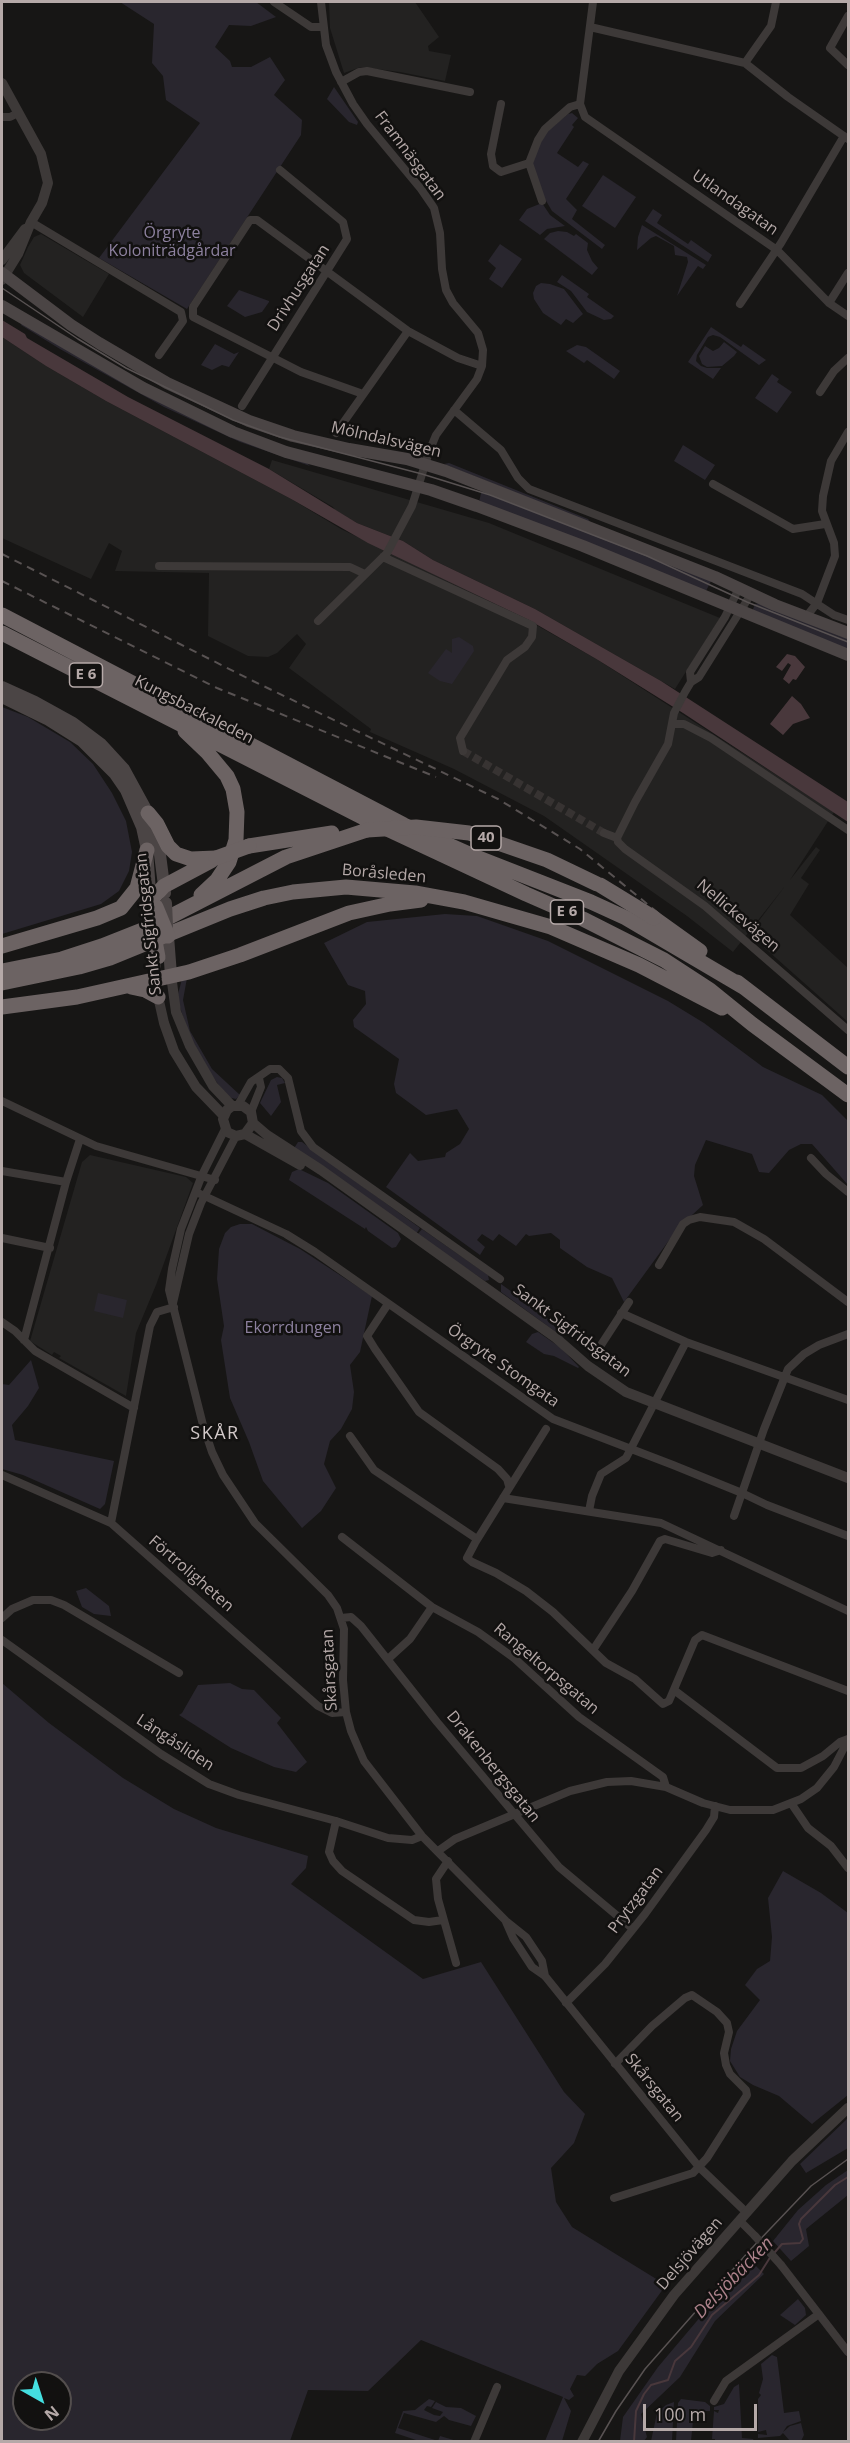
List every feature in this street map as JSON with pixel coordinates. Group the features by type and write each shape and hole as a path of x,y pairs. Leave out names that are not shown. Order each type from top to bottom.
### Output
{"highway":[{"name":"Kungsbackaleden","path":"2,615 423,833 626,918 745,988"},
{"name":"Kungsbackaleden","path":"2,633 171,718 368,826"},
{"path":"171,718 207,752 227,776 236,802 238,823 236,840 229,862 217,880 183,910"},
{"path":"148,813 157,824 168,846 176,854 191,859 216,858"},
{"name":"Boråsleden","path":"2,971 62,959 150,927 286,857 368,826"},
{"name":"40","path":"368,826 434,829 469,834 494,840 571,871 654,918 688,941 745,988"},
{"name":"E 6","path":"368,826 618,935 699,983 849,1095"},
{"name":"40","path":"216,858 249,846 343,834"},
{"path":"121,908 136,888 147,850"},
{"path":"168,936 156,905 164,886 216,858"},
{"name":"Boråsleden","path":"2,983 110,958 230,909 293,892 346,887 405,892 447,899 501,911 551,927 599,946 752,1024"},
{"path":"2,1007 53,1001 163,977 240,955 349,913 390,904 447,899"},
{"path":"2,946 88,921 137,902 156,905"},
{"path":"153,930 164,969 163,977"},
{"path":"128,986 145,990 158,997"},
{"name":"E 6","path":"745,988 849,1067"}],"main road":[{"name":"Mölndalsvägen","path":"3,276 99,343 167,383 249,421 293,436 425,464 705,572 751,594 849,633"},
{"path":"2,306 143,388 233,432 286,452 418,487 468,503 583,546 849,655"},
{"name":"Sankt Sigfridsgatan","path":"2,687 73,723 101,744 124,769 148,813 159,848 164,886"},
{"name":"Sankt Sigfridsgatan","path":"2,697 47,719 94,751 126,790 142,827 147,850 156,905 153,930"},
{"name":"Sankt Sigfridsgatan","path":"160,957 168,936"}],"street":[{"path":"274,2 311,27 322,27"},
{"name":"Framnäsgatan","path":"321,2 322,27 326,45 341,82 367,124 422,189 434,208 440,233 444,282 453,303 481,338 482,366"},
{"path":"542,201 529,163 545,129 562,113 580,104 593,2"},
{"path":"745,63 771,26 776,2"},
{"path":"849,16 830,48 849,65"},
{"path":"590,27 745,63 788,97 846,137 777,250 740,304"},
{"path":"341,82 359,72 367,71 470,92"},
{"path":"2,83 41,154 48,175 45,195 18,254 3,276"},
{"path":"501,104 491,154 494,166 501,172 529,163"},
{"name":"Utlandagatan","path":"580,104 585,117 595,125 777,250 829,303 849,316"},
{"path":"2,117 10,117 18,113"},
{"name":"Drivhusgatan","path":"242,406 328,272 345,244 347,234 345,225 327,207 280,170"},
{"path":"159,356 253,219 408,332 458,358 482,366 477,379 436,435 412,506 385,555 318,621"},
{"path":"2,260 31,222"},
{"path":"31,222 195,320 301,372 363,394"},
{"path":"829,303 849,273"},
{"path":"336,433 408,332"},
{"path":"820,392 834,371 849,358"},
{"path":"453,410 501,450 518,478 529,489 802,594 834,615 849,620"},
{"path":"806,617 818,603 835,556 834,543 822,511 826,477 831,461 849,432"},
{"path":"713,484 794,529 825,524"},
{"path":"385,555 533,626 532,637 525,647 507,660 460,738 463,751"},
{"path":"159,566 350,567 365,573"},
{"path":"735,610 739,588"},
{"path":"617,838 635,802 664,754 676,709 691,682 690,672 735,610 751,594"},
{"path":"673,724 684,724 730,750 849,830"},
{"name":"Nellickevägen","path":"604,833 617,838 625,849 705,906 849,1030"},
{"name":"Sankt Sigfridsgatan","path":"163,977 158,997 169,1038 181,1065 196,1087 212,1100 224,1115"},
{"name":"Sankt Sigfridsgatan","path":"163,977 190,1046 213,1086 235,1106 333,1181 556,1338 588,1366 626,1392 849,1478"},
{"name":"Sankt Sigfridsgatan","path":"259,1078 270,1069 279,1069 288,1078 301,1131 313,1147 500,1279"},
{"path":"225,1129 222,1122 224,1115 235,1106 251,1082 259,1078 261,1087 252,1118 241,1135"},
{"path":"2,1101 96,1146 215,1180"},
{"name":"Sankt Sigfridsgatan","path":"225,1129 241,1135 318,1176 333,1181"},
{"name":"Skårsgatan","path":"225,1129 202,1175 181,1229 169,1295 174,1305 203,1425 224,1475 255,1523 328,1595 341,1618 344,1629 343,1680 346,1712 360,1754 422,1836 506,1921 513,1938 532,1967 545,1976 699,2167 743,2217 755,2236 781,2265 849,2352"},
{"name":"Skårsgatan","path":"174,1305 189,1234 215,1180 241,1135"},
{"path":"24,1340 66,1182 80,1139"},
{"path":"811,1158 826,1174 849,1192"},
{"path":"2,1171 66,1182"},
{"name":"Örgryte Stomgata","path":"196,1192 305,1246 553,1419 849,1536"},
{"path":"659,1265 683,1224 689,1220 700,1217 734,1222 764,1239 849,1302"},
{"path":"2,1238 50,1248"},
{"path":"601,1345 629,1302"},
{"path":"388,1304 368,1336 375,1349 419,1412 498,1469 507,1479 509,1486"},
{"path":"111,1523 153,1318 164,1308 174,1305"},
{"path":"621,1313 686,1342 849,1400"},
{"path":"2,1322 35,1351 134,1408"},
{"path":"734,1516 788,1369 804,1354 834,1338 849,1334"},
{"path":"589,1511 601,1474 626,1458 686,1342"},
{"path":"546,1429 467,1558 526,1591 606,1663 635,1679 654,1698 666,1704 698,1636 702,1635 849,1691"},
{"path":"350,1436 374,1470 477,1539"},
{"name":"Förtroligheten","path":"2,1475 111,1523 318,1706 332,1713 346,1712"},
{"path":"502,1498 661,1522 849,1611"},
{"name":"Rangeltorpsgatan","path":"342,1537 432,1607 478,1632 514,1658 579,1717 663,1777 666,1787"},
{"path":"593,1650 632,1592 660,1541 665,1539 712,1553 721,1550"},
{"path":"2,1618 12,1609 33,1600 51,1600 64,1605 178,1673"},
{"path":"388,1659 411,1639 432,1607"},
{"name":"Drakenbergsgatan","path":"341,1618 351,1617 361,1626 559,1867 633,1929"},
{"name":"Långåsliden","path":"2,1640 190,1774 239,1795 336,1821 388,1838 412,1840 422,1836"},
{"path":"674,1690 777,1768 801,1768 823,1756 840,1742 849,1740"},
{"path":"438,1851 455,1839 570,1791 607,1782 630,1781 666,1787 730,1810 773,1809 809,1794 822,1782 839,1759 849,1740"},
{"path":"791,1803 811,1832 831,1846 849,1868"},
{"name":"Prytzgatan","path":"566,2003 605,1964 633,1929 706,1830 714,1817 715,1806"},
{"path":"336,1821 329,1852 342,1871 414,1920 429,1922 443,1920"},
{"path":"448,1861 436,1879 443,1920 456,1963"},
{"path":"614,2198 690,2175 699,2167 746,2100 747,2093 730,2074 726,2065 724,2053 729,2032 727,2023 699,1998 692,1995 685,1998 652,2026 615,2064"},
{"name":"Delsjövägen","path":"582,2442 612,2383 640,2340 674,2295 792,2161 849,2108"},
{"path":"714,2401 726,2381 819,2314"},
{"path":"474,2442 497,2387"}],"shaded area":[{"path":"329,2 415,2 439,37 428,46 429,51 451,55 445,81 361,67 344,73 330,28"},
{"path":"41,234 109,274 83,317 24,273 20,265 34,237"},
{"path":"2,320 25,334 27,338 128,397 269,469 357,523 403,541 433,560 535,609 661,681 848,802 848,822 683,713 529,620 368,543 46,366 2,337"},
{"path":"2,337 106,401 293,500 341,529 517,614 598,660 834,812 790,880 816,847 820,850 801,878 809,884 790,915 848,968 848,1022 749,934 785,886 733,952 687,916 544,816 454,769 370,732 371,729 289,668 306,644 297,634 277,653 268,657 248,656 208,636 209,573 115,571 122,551 109,543 91,579 2,538"},
{"path":"272,460 489,523 720,618 675,689 535,609 433,560 403,541 357,523 269,469"},
{"path":"787,654 795,656 805,667 796,680 793,679 789,684 783,679 791,665 788,663 782,671 776,667"},
{"path":"792,696 801,704 810,718 793,724 783,735 770,724"},
{"path":"90,1155 186,1177 193,1183 136,1333 126,1396 59,1358 61,1356 54,1352 52,1355 30,1341 82,1162"}],"green space":[{"name":"Örgryte Koloniträdgårdar","path":"120,2 256,2 276,17 251,26 229,25 215,47 230,61 232,67 251,67 270,57 285,80 274,95 302,120 301,135 187,309 99,258 200,123 166,100 163,76 152,63 154,24"},
{"path":"334,87 358,122 357,125 349,122 327,99"},
{"path":"572,113 578,118 557,153 578,167 583,161 589,164 566,199 577,210 572,219 605,245 602,249 552,211 542,194 531,163 545,133"},
{"path":"603,175 636,197 615,228 582,206"},
{"path":"542,203 550,215 565,226 547,229 540,235 519,220 527,209"},
{"path":"653,209 662,215 657,223 688,244 691,240 712,255 708,262 645,221"},
{"path":"642,225 706,265 703,269 698,266 677,296 688,262 687,257 675,255 674,246 656,236 637,250"},
{"path":"558,231 574,236 576,234 588,243 587,250 598,268 592,275 544,239 550,233"},
{"path":"500,244 522,259 502,288 489,279 496,268 488,261"},
{"path":"562,275 614,316 604,320 587,312 571,291 557,282"},
{"path":"541,283 564,289 583,314 573,323 566,319 561,325 543,313 533,293 536,286"},
{"path":"239,290 269,302 262,312 245,317 227,306"},
{"path":"22,323 310,466 240,442 164,407 60,349 21,325"},
{"path":"711,327 741,347 743,344 766,360 759,365 720,337 713,335 708,337 696,361 707,368 721,368 713,379 688,362"},
{"path":"724,342 737,352 734,356 722,366 707,367 702,364 699,356 705,346 713,351"},
{"path":"215,344 234,354 239,352 229,367 222,365 212,370 201,365"},
{"path":"577,345 586,347 620,371 614,379 587,360 584,363 566,351"},
{"path":"772,374 779,379 777,382 792,392 777,413 755,398"},
{"path":"683,445 715,465 705,480 674,461"},
{"path":"449,463 588,519 591,523 444,464"},
{"path":"482,489 712,579 705,593 479,502"},
{"path":"760,603 848,637 848,650 752,612 755,604"},
{"path":"459,637 473,646 474,651 452,684 440,681 428,673 446,649 452,653 452,639"},
{"path":"2,707 28,717 70,742 93,764 112,793 126,821 132,852 129,871 119,891 101,904 2,934"},
{"path":"445,914 477,916 548,941 668,1001 704,1023 763,1067 822,1095 848,1121 848,1185 812,1144 801,1144 789,1150 769,1173 759,1172 752,1154 706,1140 695,1165 694,1176 703,1205 678,1228 624,1302 612,1278 587,1267 560,1248 560,1240 551,1233 529,1236 526,1234 516,1246 499,1234 493,1241 482,1234 477,1240 485,1247 480,1255 386,1187 410,1153 418,1161 445,1157 446,1153 460,1144 469,1129 457,1109 426,1115 396,1093 394,1084 399,1059 354,1027 353,1020 366,1004 365,991 348,985 324,943 367,922"},
{"path":"187,978 183,1000 190,1031 212,1069 240,1095 236,1099 227,1097 193,1048 178,994 182,979"},
{"path":"277,1077 282,1078 285,1083 277,1085 281,1102 271,1116 260,1103 271,1080"},
{"path":"298,1142 302,1142 420,1228 416,1234 293,1150"},
{"path":"299,1169 328,1183 398,1233 401,1239 396,1247 392,1248 368,1231 366,1227 365,1229 289,1180 292,1172"},
{"name":"Ekorrdungen","path":"252,1224 300,1249 372,1296 360,1352 350,1365 354,1392 352,1409 341,1429 330,1441 324,1464 336,1488 321,1511 302,1528 263,1481 230,1398 221,1340 224,1326 217,1279 219,1249 225,1233 231,1227"},
{"path":"422,1229 488,1275 489,1280 485,1281 417,1235"},
{"path":"501,1284 547,1317 564,1338 501,1292"},
{"path":"98,1293 127,1300 123,1318 94,1311"},
{"path":"538,1332 561,1348 579,1367 544,1354 526,1342 532,1334"},
{"path":"31,1360 39,1388 12,1425 15,1440 114,1461 105,1504 100,1509 23,1475 2,1469 2,1384 9,1385"},
{"path":"86,1588 109,1606 111,1616 94,1614 82,1607 76,1591"},
{"path":"2,1683 49,1723 123,1778 174,1809 216,1828 308,1856 306,1868 291,1884 423,1979 481,1962 564,2092 585,2114 574,2143 551,2168 556,2202 572,2227 666,2285 618,2351 597,2364 585,2376 577,2375 570,2389 574,2396 569,2400 564,2398 571,2411 562,2441 545,2441 563,2397 421,2340 368,2391 308,2390 290,2441 2,2441"},
{"path":"230,1683 242,1689 254,1690 281,1718 277,1723 307,1762 296,1772 274,1767 231,1748 179,1715 198,1685"},
{"path":"783,1871 821,1893 848,1913 848,2095 812,2124 779,2096 740,2077 730,2061 737,2031 760,2000 745,1985 757,1969 770,1961 772,1937 768,1898"},
{"path":"848,2118 848,2148 806,2173 800,2164"},
{"path":"848,2170 848,2195 806,2229 809,2246 791,2261 773,2241 798,2210 826,2185"},
{"path":"754,2264 764,2274 715,2321 680,2377 641,2414 647,2437 644,2441 620,2441 623,2417 658,2367 707,2309 740,2281"},
{"path":"798,2299 805,2308 806,2315 795,2325 780,2315"},
{"path":"772,2355 777,2357 784,2413 799,2411 801,2421 787,2426 783,2432 790,2426 801,2423 804,2435 801,2441 790,2441 783,2433 780,2436 758,2438 758,2434 767,2435 766,2430 758,2432 758,2399 761,2395 759,2393 763,2379 761,2364"},
{"path":"739,2384 742,2438 754,2441 715,2441 712,2439 714,2411 718,2413 719,2410 714,2410 714,2407 724,2404 734,2387"},
{"path":"429,2399 435,2401 431,2407 427,2406 424,2410 434,2415 440,2416 443,2412 432,2408 436,2402 446,2407 461,2408 476,2416 471,2426 449,2420 444,2416 436,2422 404,2413 398,2428 438,2441 419,2441 395,2433 403,2411 415,2410"},
{"path":"681,2399 705,2402 710,2406 710,2411 694,2411 691,2441 676,2441 678,2403"},
{"path":"674,2402 672,2441 651,2441 657,2413 666,2405"},
{"path":"440,2436 457,2441 438,2441"}],"waterway":[{"name":"Delsjöbäcken","path":"775,2252 782,2244 800,2243 803,2239 799,2224 801,2219 835,2185 848,2177"},
{"name":"Delsjöbäcken","path":"634,2442 636,2411 644,2394 651,2385 668,2380 675,2361 691,2347 712,2315 759,2275 771,2256"}],"tunnel":[{"path":"463,751 604,833"}],"tram line":[{"path":"2,288 126,368 233,420 280,437 422,474 490,495 647,556 747,602 848,642"},
{"path":"598,2442 645,2369 750,2250 811,2186 848,2159"}],"railway":[{"path":"2,554 253,681 498,799 580,849 657,912"},
{"path":"2,581 217,688 436,777"}],"district":[{"name":"SKÅR","path":"215,1434"}]}
